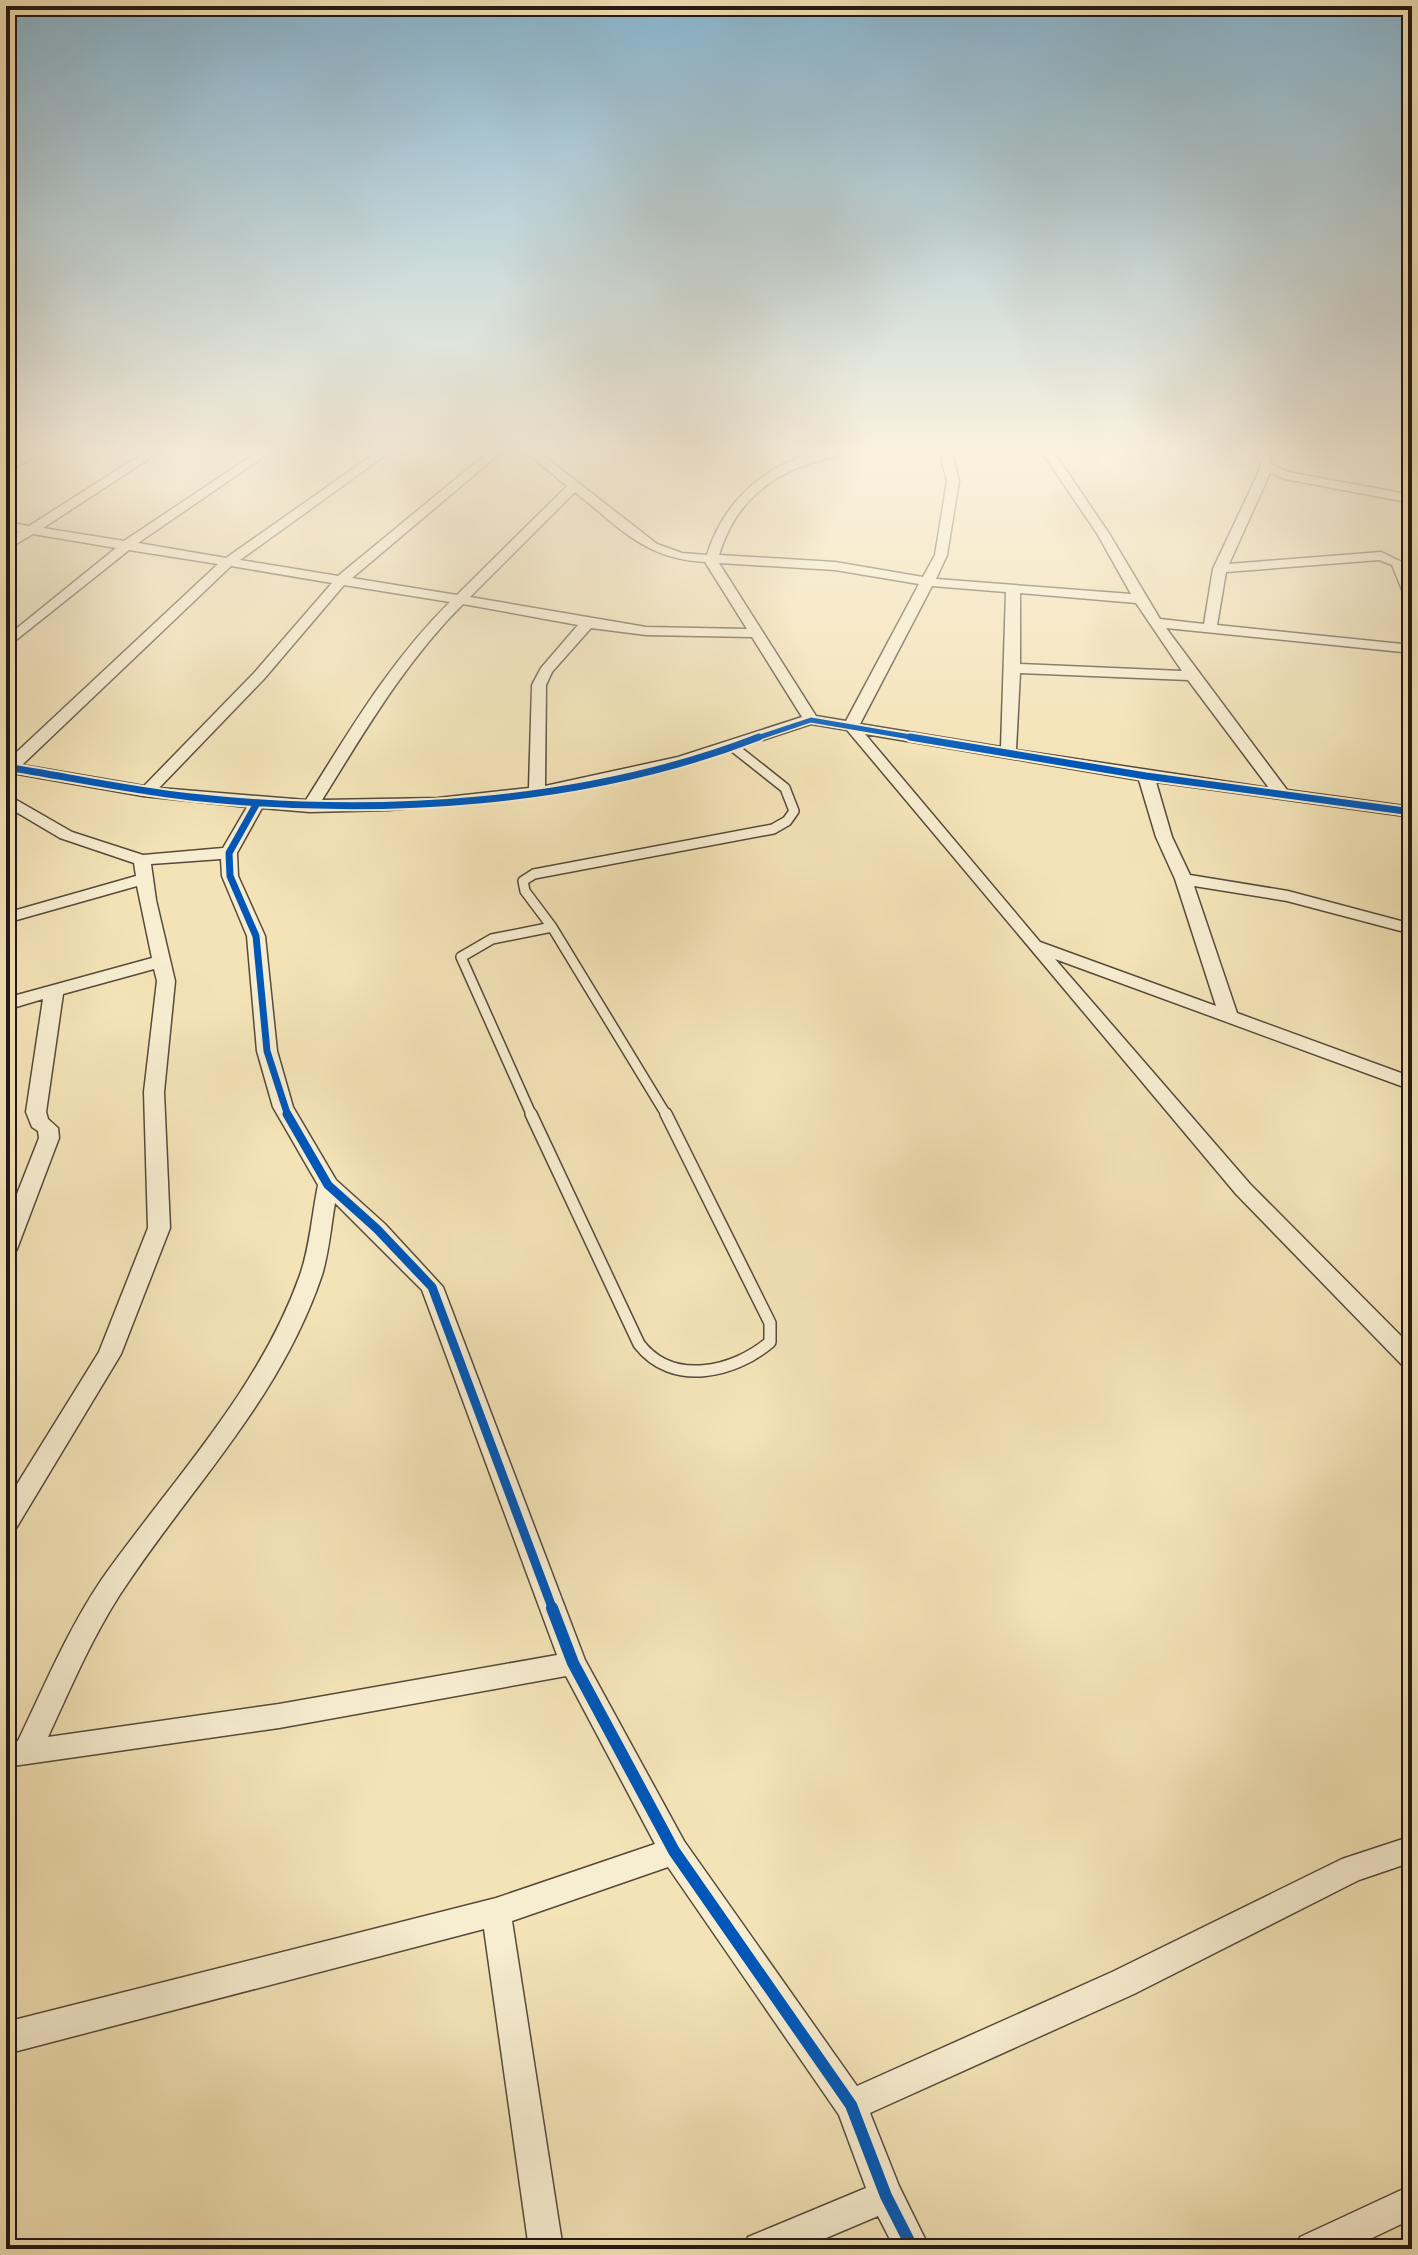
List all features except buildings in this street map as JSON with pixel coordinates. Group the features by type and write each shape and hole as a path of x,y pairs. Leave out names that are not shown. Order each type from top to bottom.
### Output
{"street":[{"path":"6,644 115,554"},
{"path":"174,554 646,631 755,633"},
{"path":"8,768 239,554"},
{"path":"148,791 259,676 341,580 372,554"},
{"path":"310,807 383,689 423,636 504,554"},
{"path":"672,554 711,561 852,568 929,582 1140,599"},
{"path":"713,554 711,561 811,720"},
{"path":"851,726 941,554"},
{"path":"1115,554 1140,599 1192,676 1281,793"},
{"path":"1210,627 1220,569 1227,554"},
{"path":"1220,569 1381,556 1397,563 1412,597"},
{"path":"1008,752 1013,668 1013,590"},
{"path":"537,792 539,685 546,671 588,623"},
{"path":"1156,623 1412,649"},
{"path":"1013,668 1192,676"},
{"path":"8,768 148,791 257,803 310,807 452,803 600,781 732,746 780,727 811,720 1146,776 1412,812"},
{"path":"851,726 1034,946 1243,1189 1410,1355"},
{"path":"1146,776 1164,837 1183,879 1229,1017"},
{"path":"6,799 66,835 143,870"},
{"path":"257,803 229,853 230,876 256,936 267,1051 283,1107 328,1185 377,1229 432,1287 573,1663 674,1851 851,2105 886,2196 913,2249"},
{"path":"6,918 143,870 229,853"},
{"path":"6,1523 110,1354 159,1228 154,1092 166,1000 143,870"},
{"path":"1183,879 1288,896 1412,929"},
{"path":"1034,946 1412,1084"},
{"path":"6,1004 161,961"},
{"path":"6,1249 49,1138 48,1128 39,1122 36,1112 54,990"},
{"path":"16,1753 110,1589 259,1387 288,1331 312,1272 328,1185"},
{"path":"16,1753 279,1716 573,1663"},
{"path":"851,2105 1123,1983 1352,1869 1412,1849"},
{"path":"6,2038 496,1912 674,1851"},
{"path":"496,1912 546,2249"},
{"path":"760,2249 886,2196"},
{"path":"1312,2249 1412,2202"}],"lane":[{"path":"552,927 492,938 477,943 461,957 592,1247 643,1350 667,1368 715,1371 755,1358 770,1342 770,1323 657,1097 552,927 525,891 523,881 534,874 773,829 787,821 794,811 785,788 732,746"}],"cycle path":[{"path":"6,767 143,791 242,802 340,806 438,803 536,792 610,778 707,754 811,720 1146,776 1412,812"},
{"path":"257,803 229,853 230,876 256,936 267,1051 283,1107 328,1185 377,1229 432,1287 573,1663 674,1851 851,2105 886,2196 913,2249"}]}
